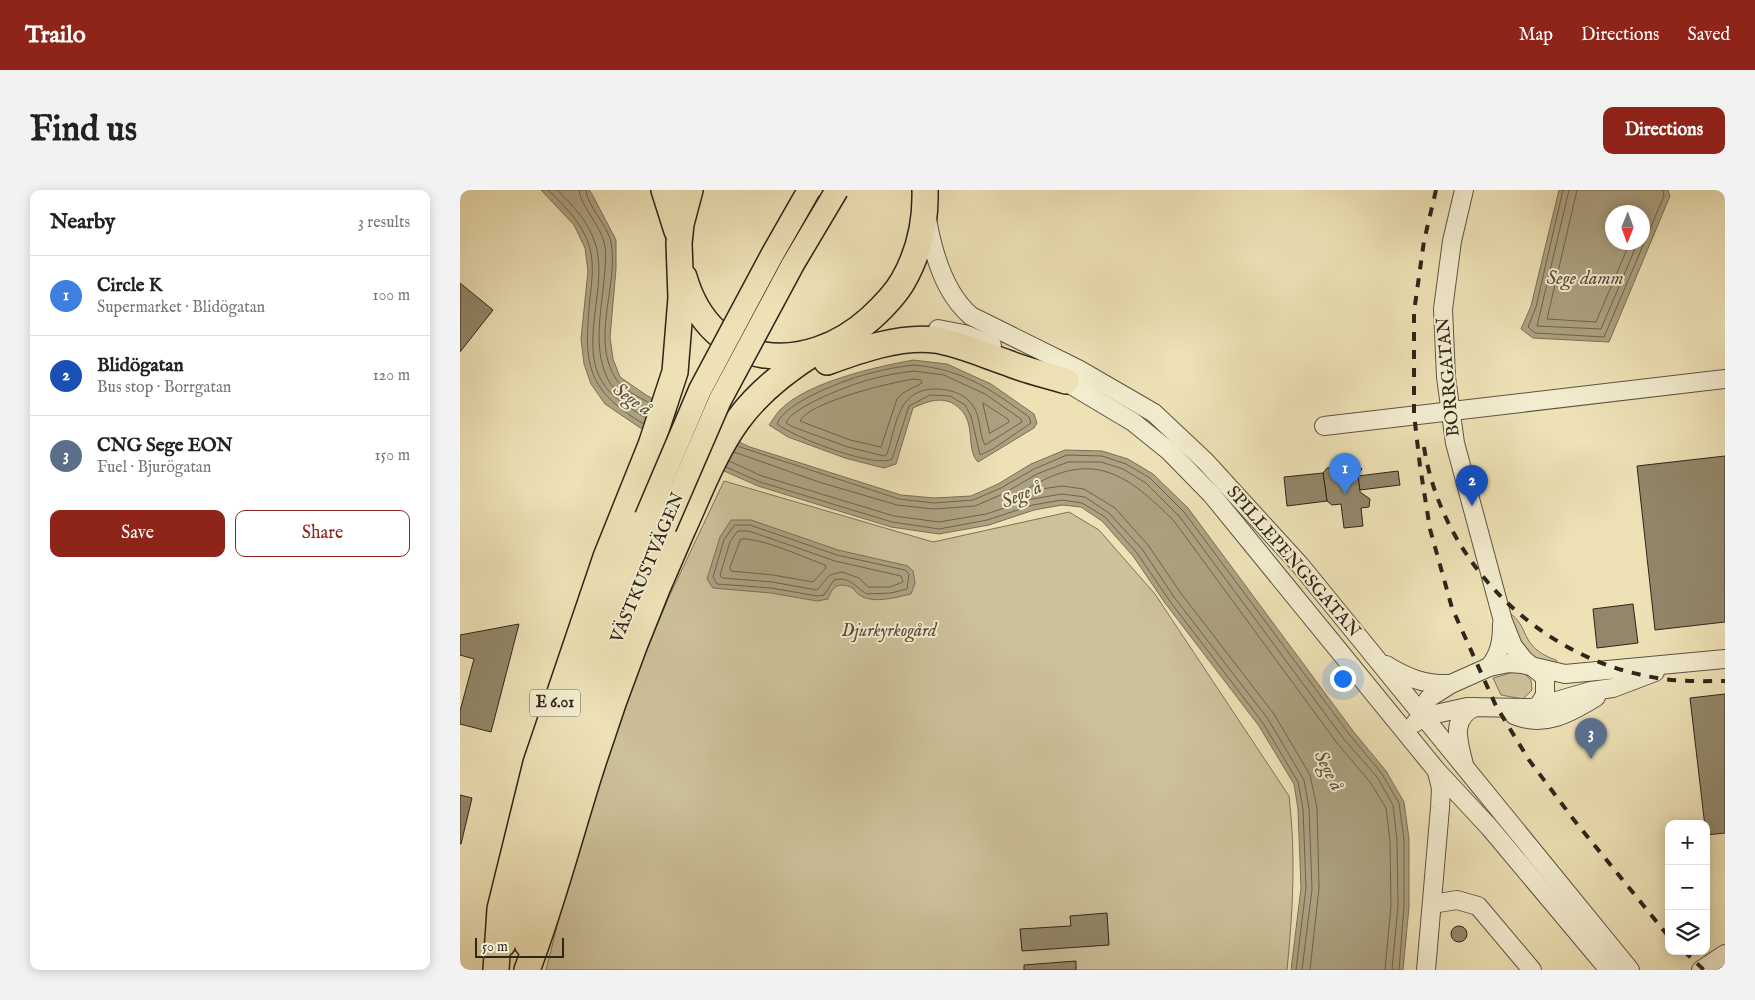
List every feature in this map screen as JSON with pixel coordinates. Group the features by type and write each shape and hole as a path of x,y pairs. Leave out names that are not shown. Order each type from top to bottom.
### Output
{"highway":[{"path":"664,190 676,224 686,285 702,314 715,331 734,347 753,354 778,356 828,347"},
{"path":"679,243 684,208 690,190"},
{"path":"527,970 543,928 591,769 651,599 706,477 730,432 750,404 780,377 828,347 878,312 903,282 914,259 925,199"},
{"name":"E 6.01","path":"497,970 500,909 536,763 606,557 668,398 678,347 682,268"},
{"path":"750,404 790,380 825,363 862,349 902,341 934,340 972,350 1009,364 1066,381"}],"main road":[{"name":"VÄSTKUSTVÄGEN","path":"519,970 568,786 700,390 772,254 809,190"},
{"name":"VÄSTKUSTVÄGEN","path":"497,970 550,775 571,709 656,522 793,264 837,190"}],"street":[{"name":"BORRGATAN","path":"1464,190 1452,241 1443,308 1450,411 1455,443 1503,621 1513,646 1524,660 1545,677 1545,695 1538,706"},
{"name":"SPILLEPENGSGATAN","path":"925,199 940,268 959,306 972,316 1078,369 1154,413 1201,456 1300,565 1373,657 1630,970"},
{"name":"SPILLEPENGSGATAN","path":"828,347 900,329 922,327 964,334 1010,352 1066,381 1133,422 1169,451 1212,495 1437,771 1490,828 1609,970"},
{"path":"1324,426 1725,379"},
{"name":"BORRGATAN","path":"1489,667 1495,660 1502,642 1503,621"},
{"path":"1373,657 1405,677 1423,682 1451,684"},
{"path":"1422,717 1425,704 1430,698 1451,684 1489,667 1509,663 1565,674 1725,658"},
{"path":"1500,707 1525,720 1554,718 1575,710 1613,688 1676,664"},
{"path":"1405,731 1422,717 1475,707 1500,707 1520,710 1591,691 1613,688"},
{"path":"1464,768 1456,732 1460,718 1466,711 1475,707"},
{"path":"1426,970 1441,788 1437,771"},
{"path":"1432,904 1458,900 1478,906 1532,970"},
{"path":"1701,970 1725,954"}],"green space":[{"name":"Djurkyrkogård","path":"724,481 933,542 1069,512 1099,530 1155,594 1289,796 1293,883 1287,970 546,970 594,778 668,599"},
{"path":"1508,612 1520,624 1530,643 1544,655 1556,660 1561,668 1531,657 1520,644"},
{"path":"1514,672 1523,672 1531,680 1532,690 1523,699 1501,695 1493,678"}],"water":[{"name":"Sege å","path":"541,190 589,190 592,194 616,240 616,269 610,337 613,359 620,377 646,395 698,424 750,447 901,495 934,498 971,496 998,484 1031,464 1065,450 1102,451 1128,459 1153,474 1188,508 1353,731 1386,771 1404,802 1409,839 1409,907 1403,970 1291,970 1301,888 1298,809 1294,784 1259,726 1165,603 1133,556 1102,521 1081,507 1062,505 1034,510 989,525 939,534 891,527 758,486 704,462 639,427 605,404 591,384 584,364 581,339 588,271 585,248 574,225"},
{"name":"Sege damm","path":"1559,190 1668,190 1670,196 1650,244 1650,205 1605,205 1605,250 1647,250 1609,342 1533,338 1521,329 1531,306"},
{"path":"913,360 947,364 991,384 1034,414 1037,423 1034,428 978,462 972,449 969,425 962,410 944,400 928,402 913,408 896,464 884,468 845,458 788,437 769,425 780,410 807,391 843,377"},
{"path":"731,520 751,520 838,550 908,566 913,571 915,583 911,594 888,599 871,599 864,598 853,588 840,585 834,588 828,599 817,601 771,593 713,588 707,579 720,537"}],"building":[{"path":"460,283 493,310 460,352"},
{"path":"1725,456 1725,622 1655,630 1637,466"},
{"path":"1356,464 1362,469 1358,474 1360,492 1370,499 1369,507 1361,508 1363,526 1344,528 1341,504 1332,505 1327,501 1323,473 1327,468"},
{"path":"1398,471 1400,485 1360,490 1358,476"},
{"path":"1323,473 1327,501 1287,506 1284,477"},
{"path":"1633,604 1638,643 1597,648 1593,609"},
{"path":"519,624 491,732 460,724 460,711 474,659 460,655 460,635"},
{"path":"1725,694 1725,833 1710,835 1710,820 1704,820 1690,698"},
{"path":"460,795 472,798 461,844 460,844"},
{"path":"1107,913 1109,945 1022,951 1020,929 1071,926 1070,916"},
{"path":"1459,926 1467,934 1459,942 1451,934"},
{"path":"1076,961 1076,970 1024,970 1024,965"}],"railway":[{"path":"1436,190 1424,241 1414,312 1414,414 1430,529 1452,608 1496,706 1529,760 1574,820 1665,932"},
{"path":"1424,447 1435,490 1453,531 1477,568 1506,602 1540,630 1579,653 1620,669 1672,680 1725,681"},
{"path":"1688,955 1704,970"}],"place":[{"name":"Circle K","path":"1345,494"},
{"name":"Blidögatan","path":"1472,506"},
{"name":"CNG Sege EON","path":"1591,759"}]}
